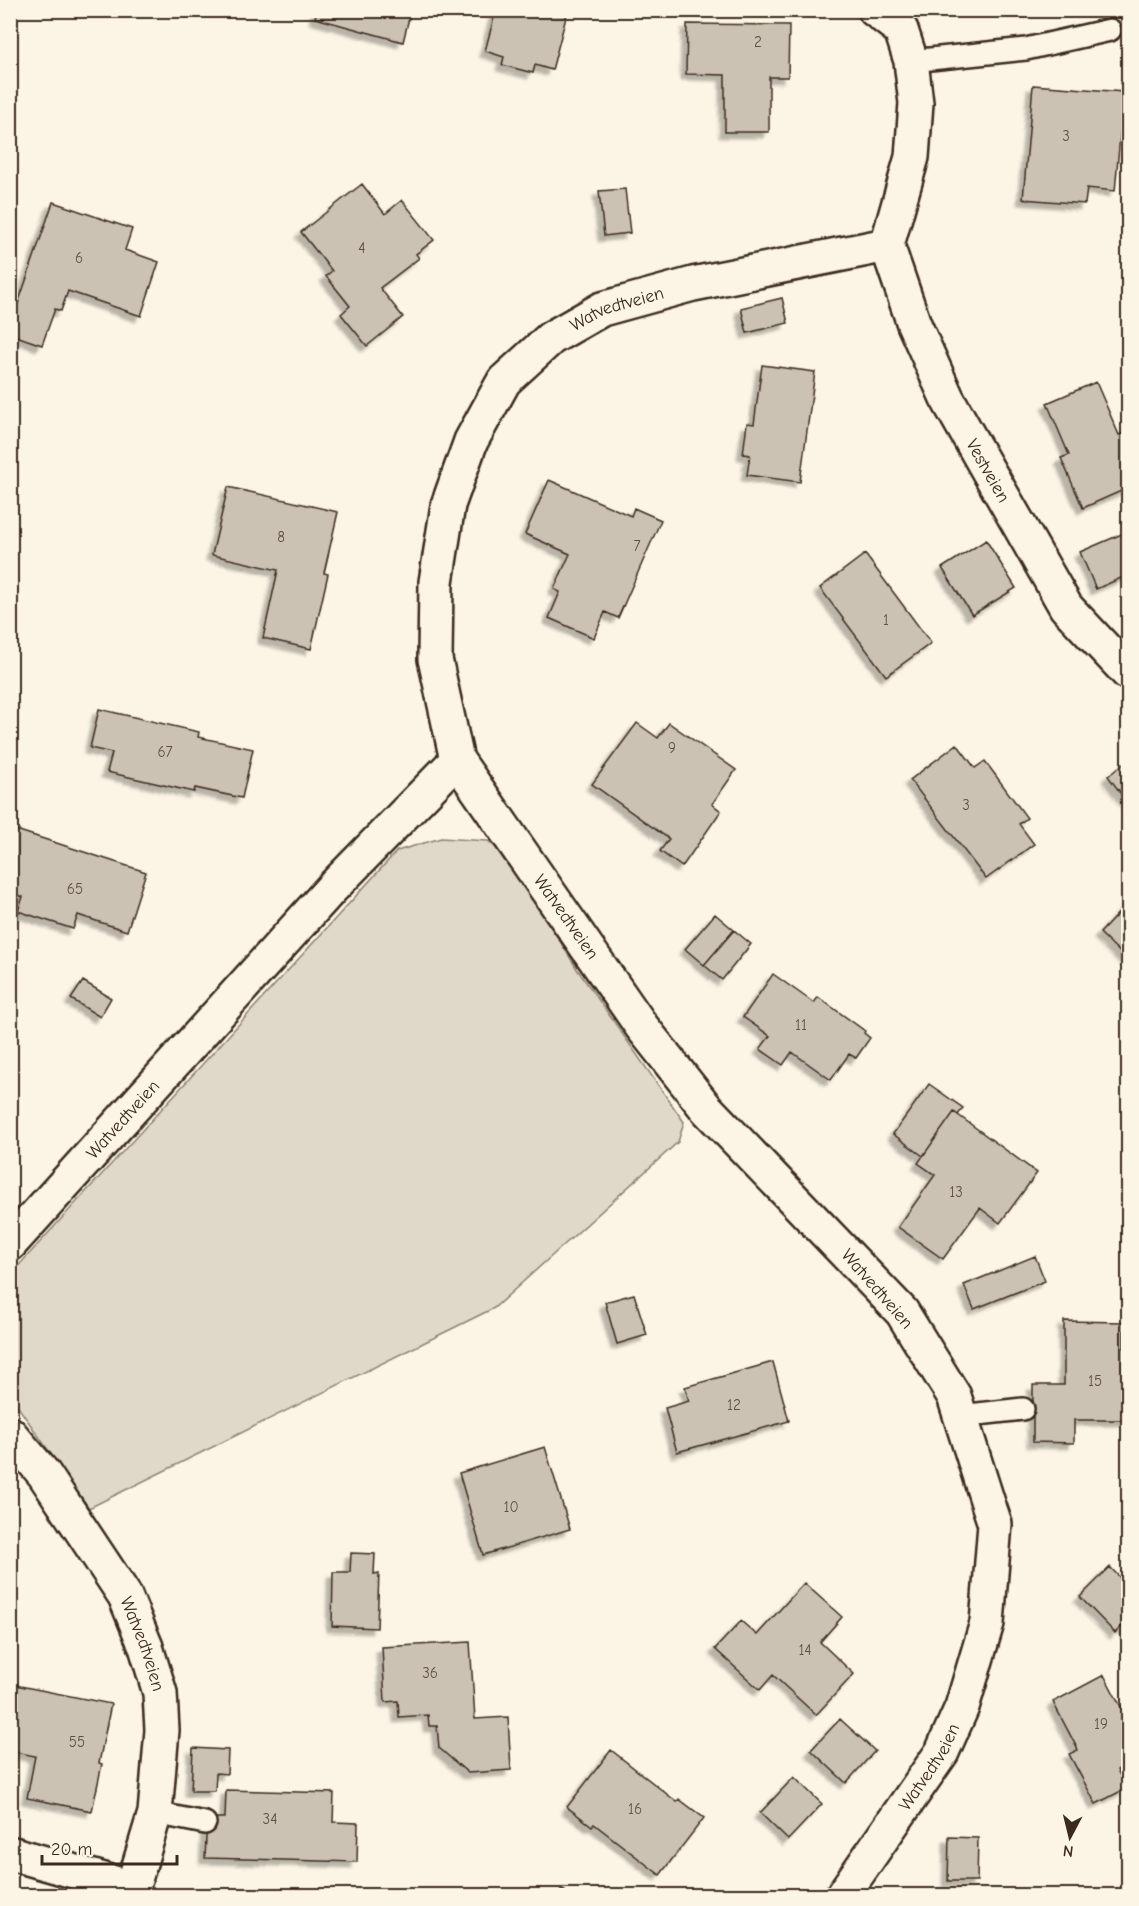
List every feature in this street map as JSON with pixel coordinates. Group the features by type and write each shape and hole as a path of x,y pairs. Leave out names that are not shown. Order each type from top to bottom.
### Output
{"street":[{"path":"875,10 904,20 916,103 912,157 887,245"},
{"name":"Vestveien","path":"887,245 914,324 947,398 987,470 1066,607 1128,673"},
{"name":"Watvedtveien","path":"842,1896 942,1752 962,1707 987,1623 995,1524 954,1396 902,1312 706,1108 642,1027 457,760 435,659 436,582 448,505 471,441 504,381 551,338 602,309 693,284 887,245"},
{"name":"Watvedtveien","path":"10,1244 332,888 457,760"},
{"name":"Watvedtveien","path":"10,1434 44,1474 125,1596 146,1647 159,1693 162,1730 155,1813 131,1892 10,1853"}],"lane":[{"path":"911,61 1026,49 1110,30"},
{"path":"960,1416 1023,1409"},
{"path":"155,1813 205,1823"}],"shaded area":[{"path":"441,838 488,841 509,858 577,969 684,1122 678,1142 494,1308 89,1508 11,1397 10,1275 397,851"}],"building":[{"path":"317,10 411,10 403,42 315,18"},
{"path":"496,10 568,10 552,70 535,65 533,73 502,65 504,57 485,51"},
{"path":"687,24 789,25 788,77 769,77 769,132 725,132 725,75 686,74"},
{"path":"1033,85 1124,92 1115,191 1087,188 1085,204 1023,199"},
{"path":"362,184 385,214 402,200 434,240 416,254 419,258 380,288 403,317 367,346 341,314 350,306 326,276 332,271 301,232"},
{"path":"625,189 630,233 604,236 599,191"},
{"path":"53,202 132,229 125,250 159,262 141,316 68,291 61,311 55,309 42,345 10,334 10,327"},
{"path":"782,298 788,323 747,333 741,308"},
{"path":"762,365 815,372 800,482 747,475 750,455 743,454 747,423 754,424"},
{"path":"1096,382 1119,435 1128,431 1128,488 1083,508 1061,458 1069,455 1047,403"},
{"path":"549,480 631,516 634,508 661,520 618,618 605,612 594,638 549,618 560,592 554,589 570,554 525,534"},
{"path":"228,487 338,512 324,573 328,574 311,649 263,638 278,570 212,555"},
{"path":"1124,533 1128,544 1128,575 1096,589 1080,552"},
{"path":"986,540 1016,588 972,615 942,568"},
{"path":"865,554 931,643 886,676 820,588"},
{"path":"99,709 199,732 198,737 253,749 242,798 195,788 194,792 107,772 112,753 90,748"},
{"path":"637,723 658,738 669,723 736,770 712,804 721,811 682,867 660,851 669,839 592,784"},
{"path":"957,744 975,768 985,761 1027,818 1019,824 1034,844 986,879 910,780"},
{"path":"1128,760 1128,803 1108,776"},
{"path":"10,828 146,872 127,931 78,915 73,929 18,911 23,897 10,893"},
{"path":"1128,903 1128,960 1100,933"},
{"path":"715,914 734,930 704,965 685,949"},
{"path":"734,930 751,944 722,980 704,965"},
{"path":"773,974 814,1003 818,997 865,1031 864,1033 870,1038 856,1058 849,1054 831,1080 792,1052 783,1065 760,1049 770,1036 743,1017"},
{"path":"83,981 111,998 100,1017 71,999"},
{"path":"929,1084 963,1108 958,1115 954,1112 923,1156 893,1134"},
{"path":"954,1112 1037,1173 1000,1223 980,1208 943,1259 898,1227 935,1175 918,1163"},
{"path":"1035,1256 1045,1281 974,1309 964,1285"},
{"path":"634,1294 647,1335 617,1344 605,1302"},
{"path":"1064,1321 1124,1322 1124,1387 1128,1387 1128,1420 1074,1420 1074,1443 1033,1442 1033,1385 1064,1385"},
{"path":"773,1362 789,1421 677,1452 665,1408 689,1401 685,1387"},
{"path":"545,1447 570,1529 483,1555 459,1473"},
{"path":"351,1553 375,1554 374,1574 379,1573 377,1628 332,1626 333,1572 350,1572"},
{"path":"1110,1567 1128,1586 1128,1632 1122,1626 1115,1633 1080,1597"},
{"path":"804,1583 842,1617 820,1642 854,1674 816,1715 773,1675 760,1690 715,1649 741,1621 757,1635"},
{"path":"470,1642 475,1719 508,1717 511,1770 468,1773 439,1748 437,1726 429,1726 428,1715 399,1717 398,1701 385,1702 382,1647"},
{"path":"1104,1675 1128,1720 1128,1764 1117,1770 1127,1788 1096,1804 1069,1754 1078,1750 1053,1702"},
{"path":"10,1684 111,1704 92,1811 27,1798 35,1756 10,1751"},
{"path":"840,1719 875,1751 846,1783 811,1750"},
{"path":"193,1748 228,1750 227,1774 216,1773 215,1791 191,1791"},
{"path":"611,1750 677,1802 679,1799 704,1818 660,1875 594,1824 592,1826 567,1807"},
{"path":"794,1777 822,1804 788,1840 760,1813"},
{"path":"226,1790 334,1793 333,1822 358,1823 357,1862 205,1858 207,1818 225,1818"},
{"path":"949,1837 978,1838 977,1881 948,1881"},
{"path":"562,1889 571,1896 557,1896"},
{"path":"973,1894 1056,1895 1056,1896 973,1896"}]}
